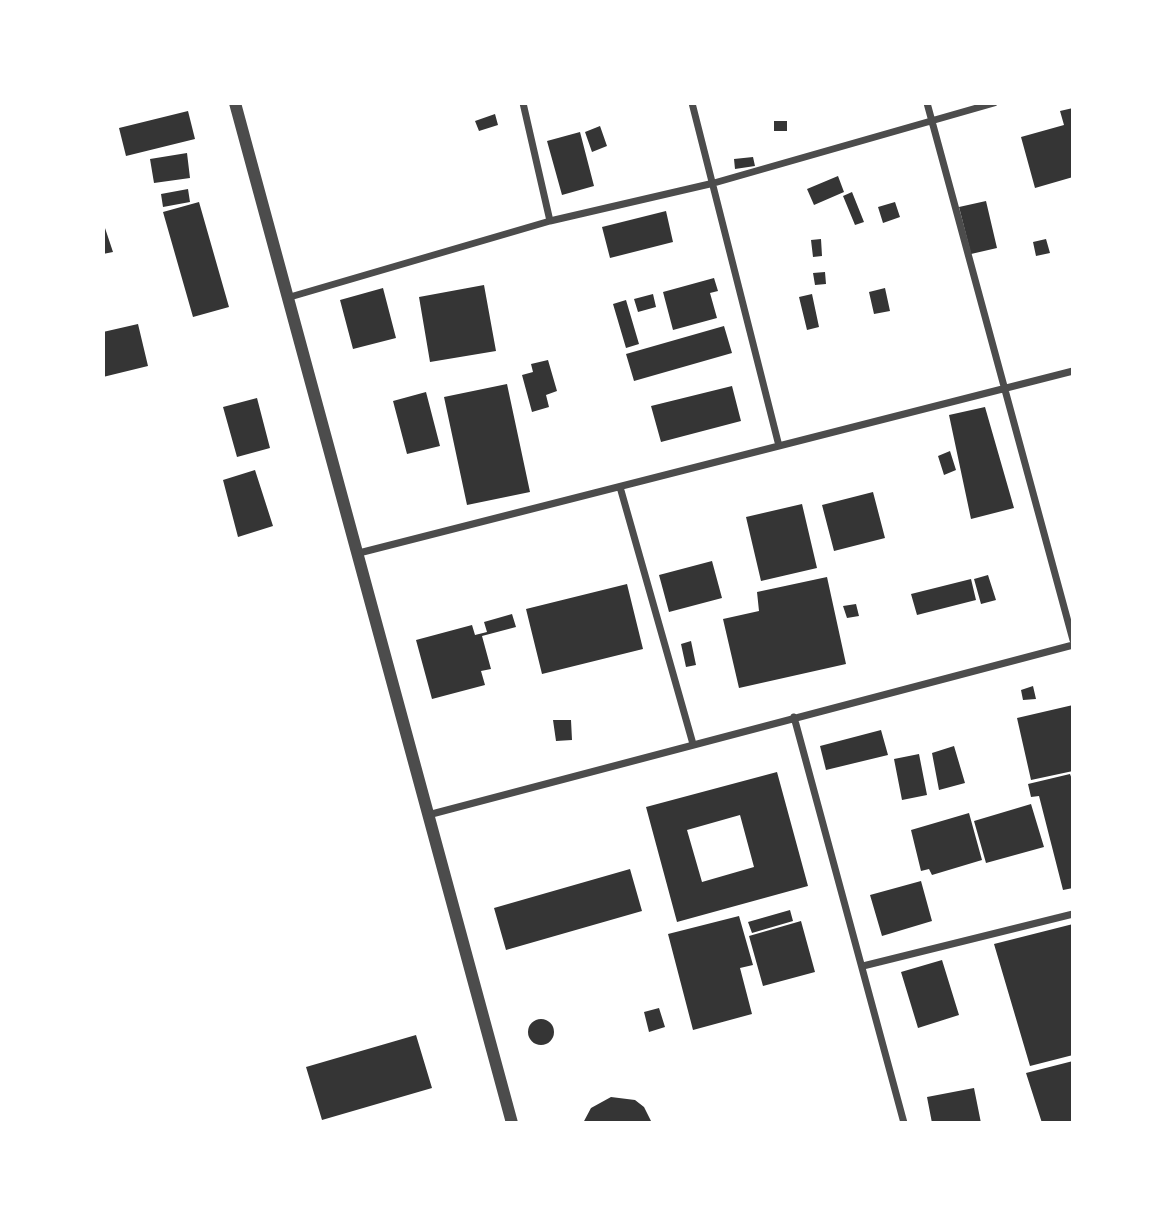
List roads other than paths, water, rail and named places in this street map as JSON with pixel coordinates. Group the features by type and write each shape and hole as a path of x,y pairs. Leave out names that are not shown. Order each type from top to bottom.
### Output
{"street":[{"path":"235,103 290,297 427,815 512,1123"},
{"path":"523,103 550,221"},
{"path":"692,103 779,446"},
{"path":"427,815 1073,643 927,103"},
{"path":"290,297 550,221 714,183 994,103"},
{"path":"359,553 1073,370"},
{"path":"620,486 693,744"},
{"path":"794,718 904,1123"},
{"path":"863,966 1073,914"}]}
